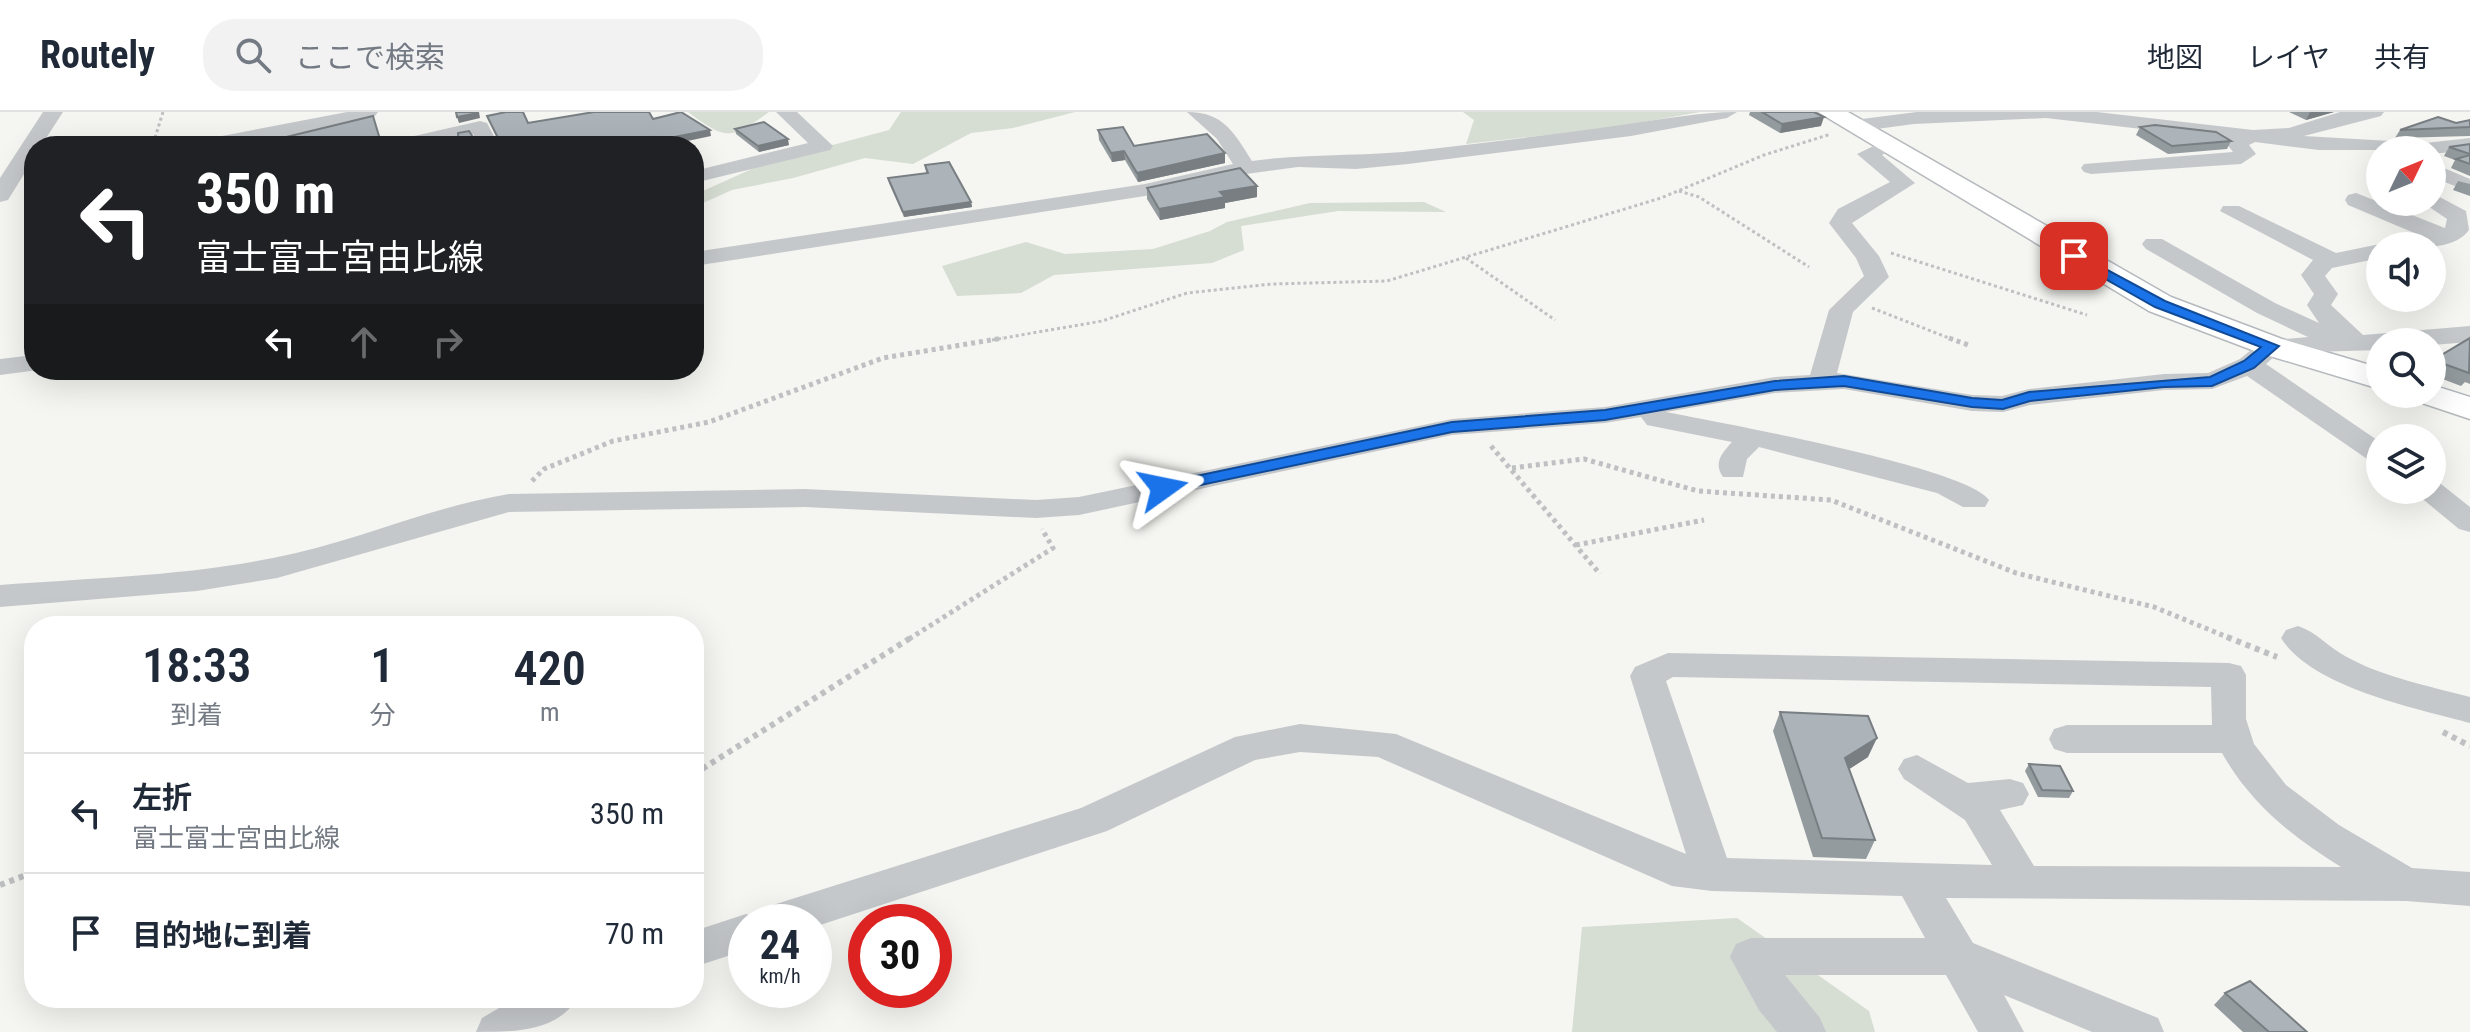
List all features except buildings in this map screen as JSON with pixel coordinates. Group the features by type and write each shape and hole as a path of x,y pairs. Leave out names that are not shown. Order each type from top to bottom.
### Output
{"main road":[{"path":"1842,119 2128,288 2195,319 2260,355 2366,376"},
{"path":"2446,400 2470,409"}],"street":[{"path":"38,136 53,112"},
{"path":"258,136 327,124 368,112"},
{"path":"704,175 823,146 786,112"},
{"path":"1197,112 1225,135 1246,168"},
{"path":"704,257 1145,190 1246,168 1298,161 1356,163 1408,158 1631,130 1727,112"},
{"path":"1842,119 2046,112 2366,146"},
{"path":"2091,168 2241,158 2246,154 2236,143 2253,136 2291,134 2336,119 2374,112"},
{"path":"2024,113 2056,137"},
{"path":"2336,119 2366,136"},
{"path":"440,136 480,127 484,136"},
{"path":"2341,144 2366,159"},
{"path":"2446,147 2470,144"},
{"path":"1822,380 1841,310 1877,277 1867,256 1840,223 1846,214 1904,183 1867,154 1886,146"},
{"path":"3,191 24,158"},
{"path":"2446,176 2467,186"},
{"path":"3,191 24,183"},
{"path":"2356,200 2410,225 2448,236 2458,230 2458,216 2446,209"},
{"path":"2231,211 2333,261"},
{"path":"2154,244 2273,311 2365,342"},
{"path":"2319,305 2326,294 2313,275 2324,263 2366,254"},
{"path":"2319,305 2331,322 2365,342"},
{"path":"2273,311 2319,305"},
{"path":"0,596 197,580 277,568 480,508 509,503 805,498 1036,509 1079,506 1471,425 1605,415 1822,380 2003,404 2029,397 2164,382 2212,381 2260,355 2365,342 2470,334"},
{"path":"2260,355 2366,443"},
{"path":"0,367 24,364"},
{"path":"1647,406 1657,419 1753,436 1947,487 1974,500"},
{"path":"1733,471 1733,458 1753,436"},
{"path":"2446,503 2470,522"},
{"path":"2295,651 2410,694 2470,710"},
{"path":"1712,874 1647,676 1668,665 2229,675 2228,720 2245,760 2272,798 2307,825 2406,884"},
{"path":"832,904 1093,820 1248,747 1300,738 1383,744 1672,869 1712,874 2023,883 2406,884 2470,889"},
{"path":"2067,739 2237,739"},
{"path":"1917,769 1979,809 2023,883"},
{"path":"1962,798 2010,794"},
{"path":"1914,880 2002,1032"},
{"path":"704,946 728,938"},
{"path":"1804,1032 1774,996 1751,957 1958,956 2142,1032"},
{"path":"498,1032 538,1008"}],"path":[{"path":"156,136 163,112"},
{"path":"509,503 544,469 613,441 709,422 883,358 1102,321 1187,293 1272,284 1387,281 1678,190 1842,119"},
{"path":"1678,190 1699,197 1809,267"},
{"path":"1852,241 2087,315"},
{"path":"1465,257 1555,320"},
{"path":"1853,301 1971,346"},
{"path":"1471,425 1512,468 1600,574"},
{"path":"1512,468 1584,459 1698,491 1831,500 2016,573 2154,607 2295,651"},
{"path":"704,768 1053,548 1036,509"},
{"path":"1576,545 1704,520"},
{"path":"2429,724 2470,746"},
{"path":"0,885 24,876"}],"shaded area":[{"path":"688,112 769,112 745,128 728,133 712,128"},
{"path":"901,112 1075,112 1013,128 971,133 913,164 865,158 793,178 732,190 704,203 704,190 765,163 889,130"},
{"path":"1463,112 1700,112 1610,128 1466,144 1474,120"},
{"path":"1424,202 1446,212 1338,211 1241,226 1244,250 1212,263 1054,275 1021,293 957,296 942,266 1026,242 1065,254 1153,249 1210,231 1227,222 1310,203"},
{"path":"1737,918 1869,1011 1875,1032 1572,1032 1582,927"}],"route":[{"path":"1163,488 1452,427 1605,415 1775,385 1822,380 1972,403 2003,404 2029,397 2164,382 2212,381 2249,365 2271,346 2160,304 2074,256"}]}
